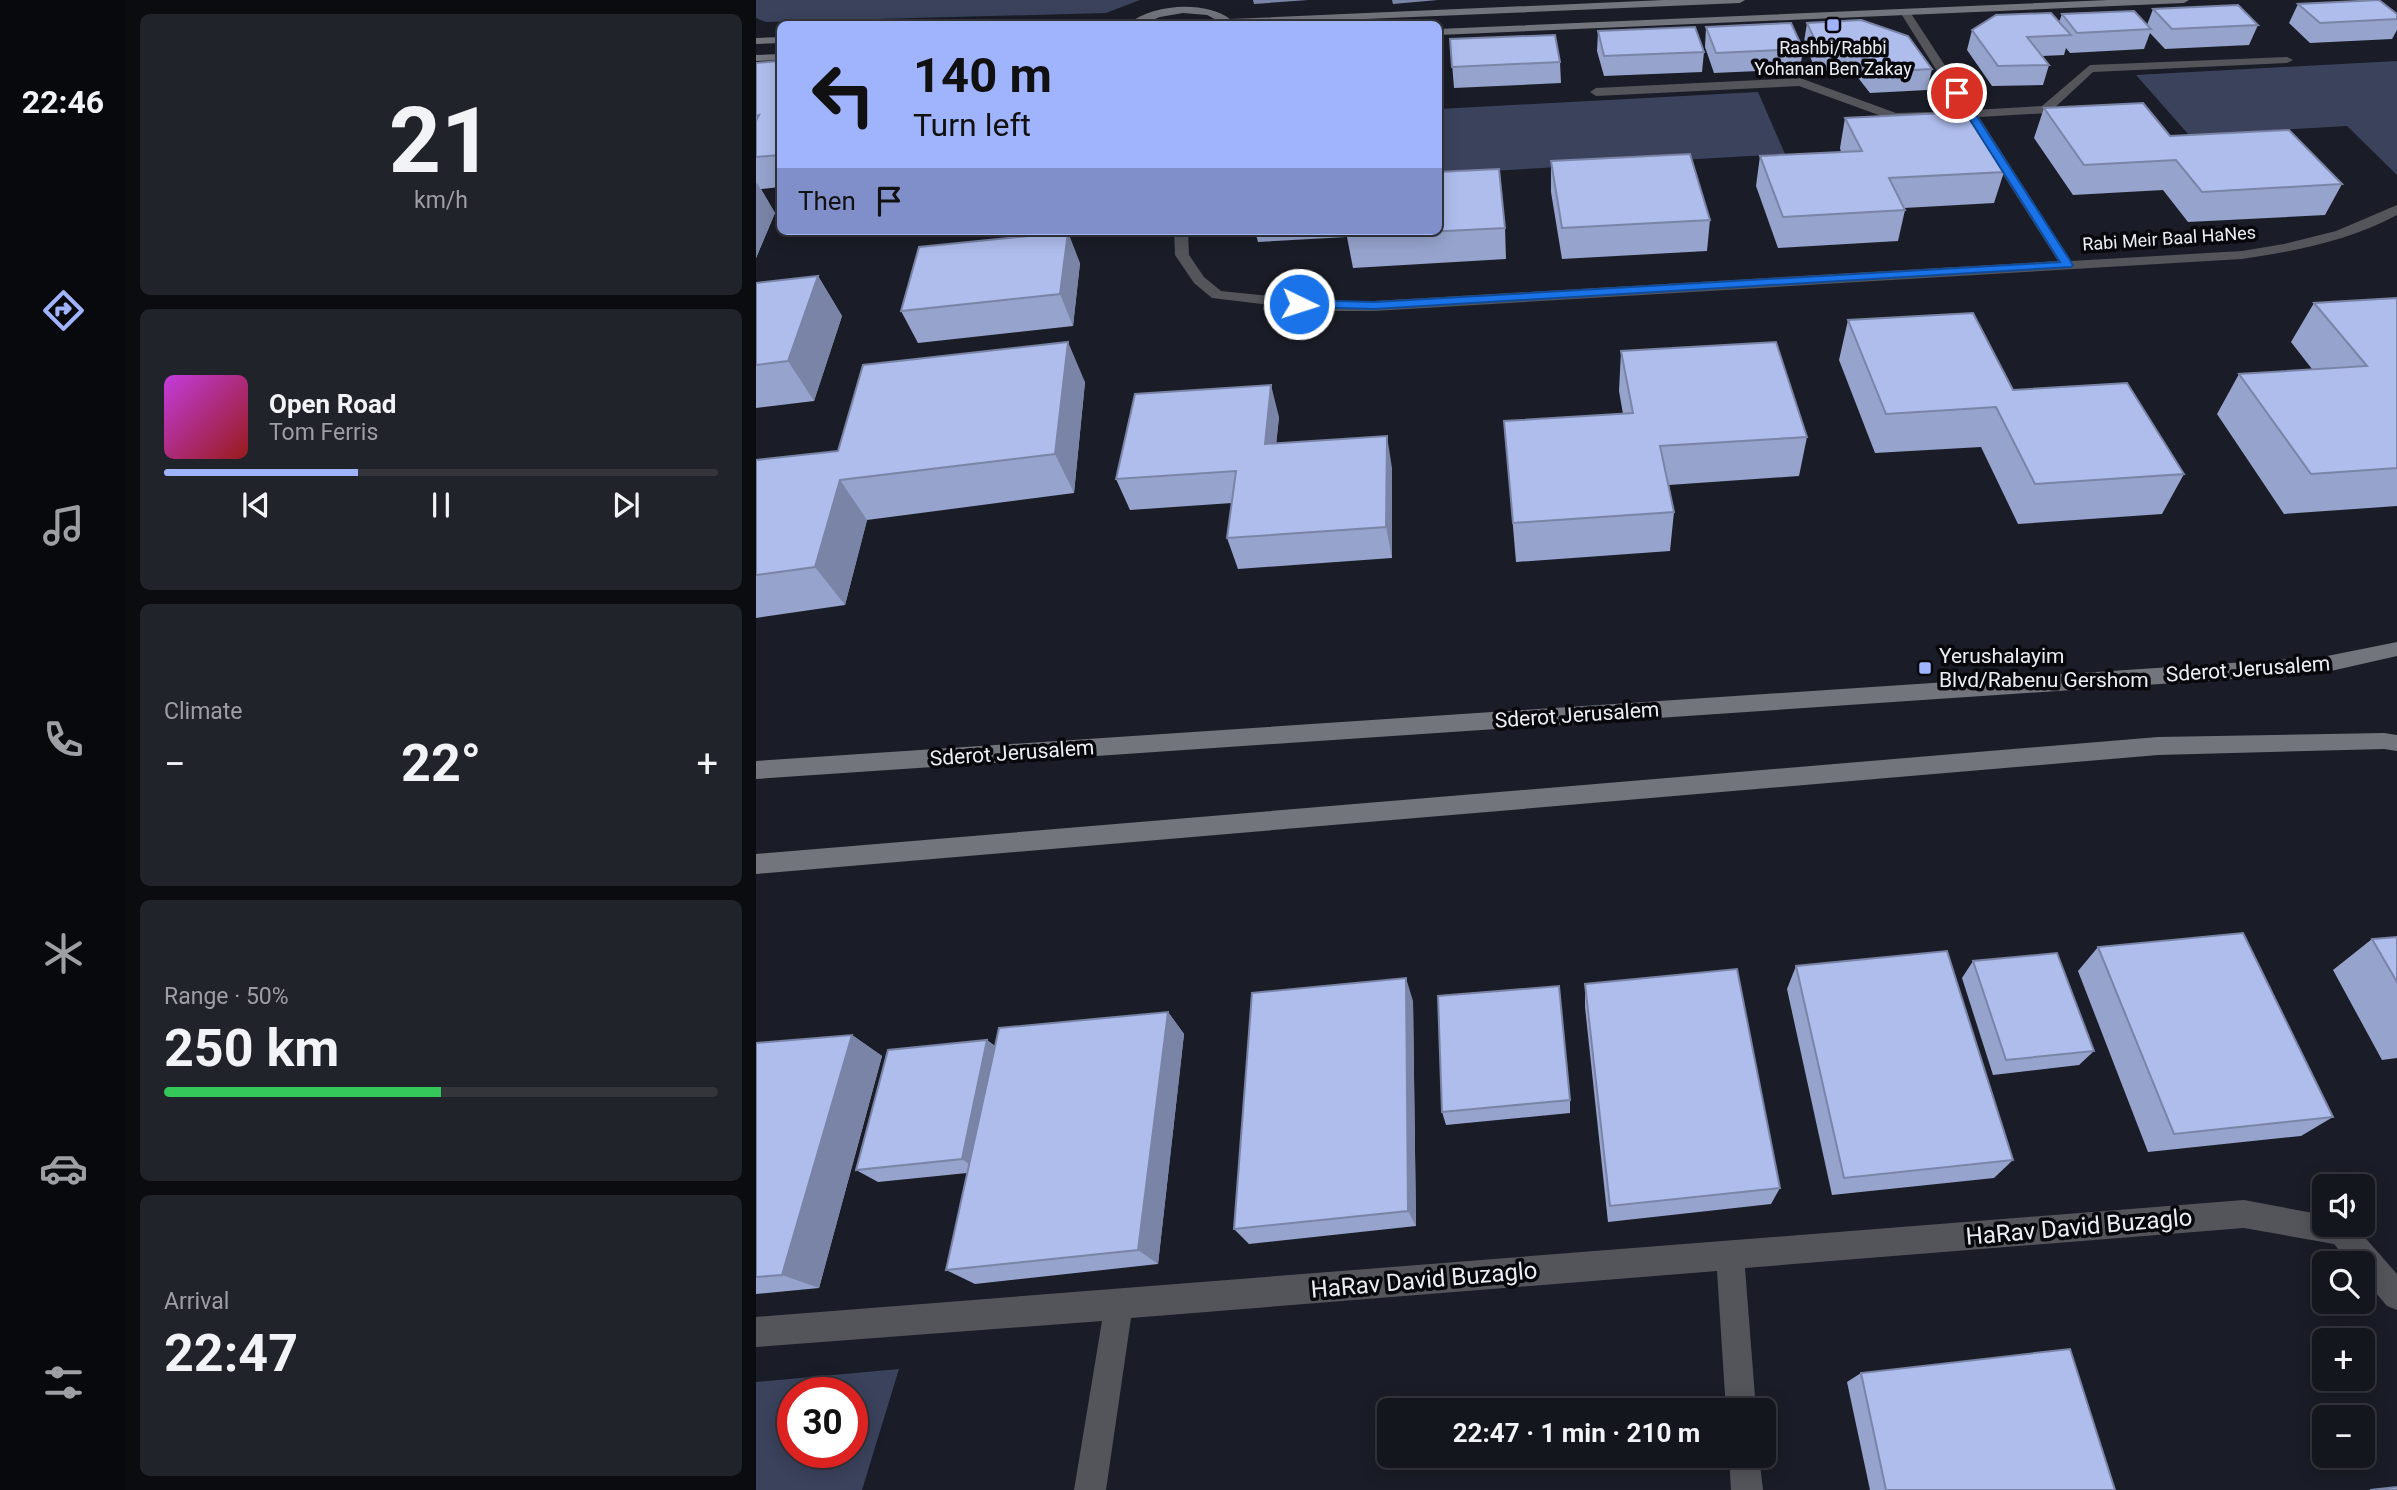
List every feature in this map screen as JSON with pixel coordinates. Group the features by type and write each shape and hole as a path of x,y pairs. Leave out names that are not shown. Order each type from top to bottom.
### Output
{"main road":[{"path":"1273,21 1740,0"},
{"path":"1442,32 1905,12 2020,3 2185,0"},
{"path":"1141,21 1181,6 1210,13 1225,21"},
{"path":"757,41 777,40"},
{"path":"756,58 777,57"},
{"name":"Sderot Jerusalem","path":"756,770 2322,665 2397,649"},
{"path":"756,864 2158,746 2384,741 2397,743"}],"street":[{"path":"1905,12 2067,265"},
{"path":"1596,92 1800,82 1895,117 1970,114 2045,110 2090,69 2287,60"},
{"name":"Rabi Meir Baal HaNes","path":"1181,235 1182,255 1199,280 1217,295 1320,306 1387,305 2242,255 2314,244 2367,227 2397,209"},
{"name":"HaRav David Buzaglo","path":"756,1332 2244,1214 2342,1232 2397,1296"},
{"path":"1730,1255 1740,1398"},
{"path":"1090,1490 1119,1305"},
{"path":"1745,1468 1746,1490"}],"shaded area":[{"path":"756,0 1140,0 1106,13 766,22 756,18"},
{"path":"2397,61 2397,175 2347,126 2189,135 2136,75"},
{"path":"1758,92 1785,154 1442,174 1442,109"},
{"path":"899,1369 862,1490 756,1490 756,1382 777,1380 777,1468 868,1468 868,1377 811,1377"}],"building":[{"path":"2379,0 2397,14 2397,19 2320,23 2298,4"},
{"path":"2238,5 2258,25 2172,29 2153,9"},
{"path":"2134,11 2151,29 2077,33 2062,14"},
{"path":"2051,13 2071,35 2027,37 2049,65 1998,66 1972,30 1996,15"},
{"path":"1861,20 1908,36 1932,69 1874,72 1855,50 1820,51 1807,23"},
{"path":"1791,23 1803,49 1716,53 1706,27"},
{"path":"1695,27 1704,52 1604,56 1598,31"},
{"path":"1555,35 1560,62 1452,67 1450,39"},
{"path":"777,61 777,155 756,157 756,121 759,115 756,116 756,63"},
{"path":"2143,103 2170,136 2289,130 2342,184 2202,192 2176,160 2084,165 2044,108"},
{"path":"1965,112 2004,172 1889,178 1905,210 1783,217 1760,156 1862,151 1845,118"},
{"path":"1690,154 1710,220 1562,228 1551,161"},
{"path":"1499,169 1505,228 1442,231 1442,172"},
{"path":"1038,235 1068,235 1060,294 901,311 919,247"},
{"path":"818,276 788,361 756,365 756,283"},
{"path":"2397,298 2397,468 2311,474 2239,374 2367,366 2314,303"},
{"path":"1973,313 2013,390 2127,383 2184,474 2035,484 1996,407 1886,414 1848,320"},
{"path":"1068,342 1055,454 840,480 815,567 756,575 756,460 838,451 863,365"},
{"path":"1776,342 1807,437 1660,446 1674,512 1513,523 1504,421 1633,413 1621,351"},
{"path":"1271,385 1265,444 1387,436 1386,527 1227,538 1236,471 1116,479 1135,394"},
{"path":"2243,933 2333,1117 2174,1134 2098,947"},
{"path":"2397,937 2397,982 2372,939"},
{"path":"1947,951 2013,1160 1844,1178 1796,966"},
{"path":"2057,953 2094,1051 2006,1060 1973,961"},
{"path":"1737,969 1780,1188 1610,1206 1585,984"},
{"path":"1406,978 1408,1211 1234,1229 1252,993"},
{"path":"1559,986 1570,1100 1442,1112 1438,996"},
{"path":"1168,1012 1138,1250 946,1270 999,1028"},
{"path":"852,1035 782,1275 756,1277 756,1043"},
{"path":"987,1040 962,1159 856,1170 888,1050"},
{"path":"2070,1349 2115,1490 1886,1490 1861,1373"},
{"path":"2397,1487 2397,1490 2370,1490"}],"place":[{"name":"Rashbi/Rabbi Yohanan Ben Zakay","path":"1833,25"},
{"name":"Yerushalayim Blvd/Rabenu Gershom","path":"1925,668"}],"route":[{"path":"1299,304 1374,306 2067,265 1957,93"}]}
